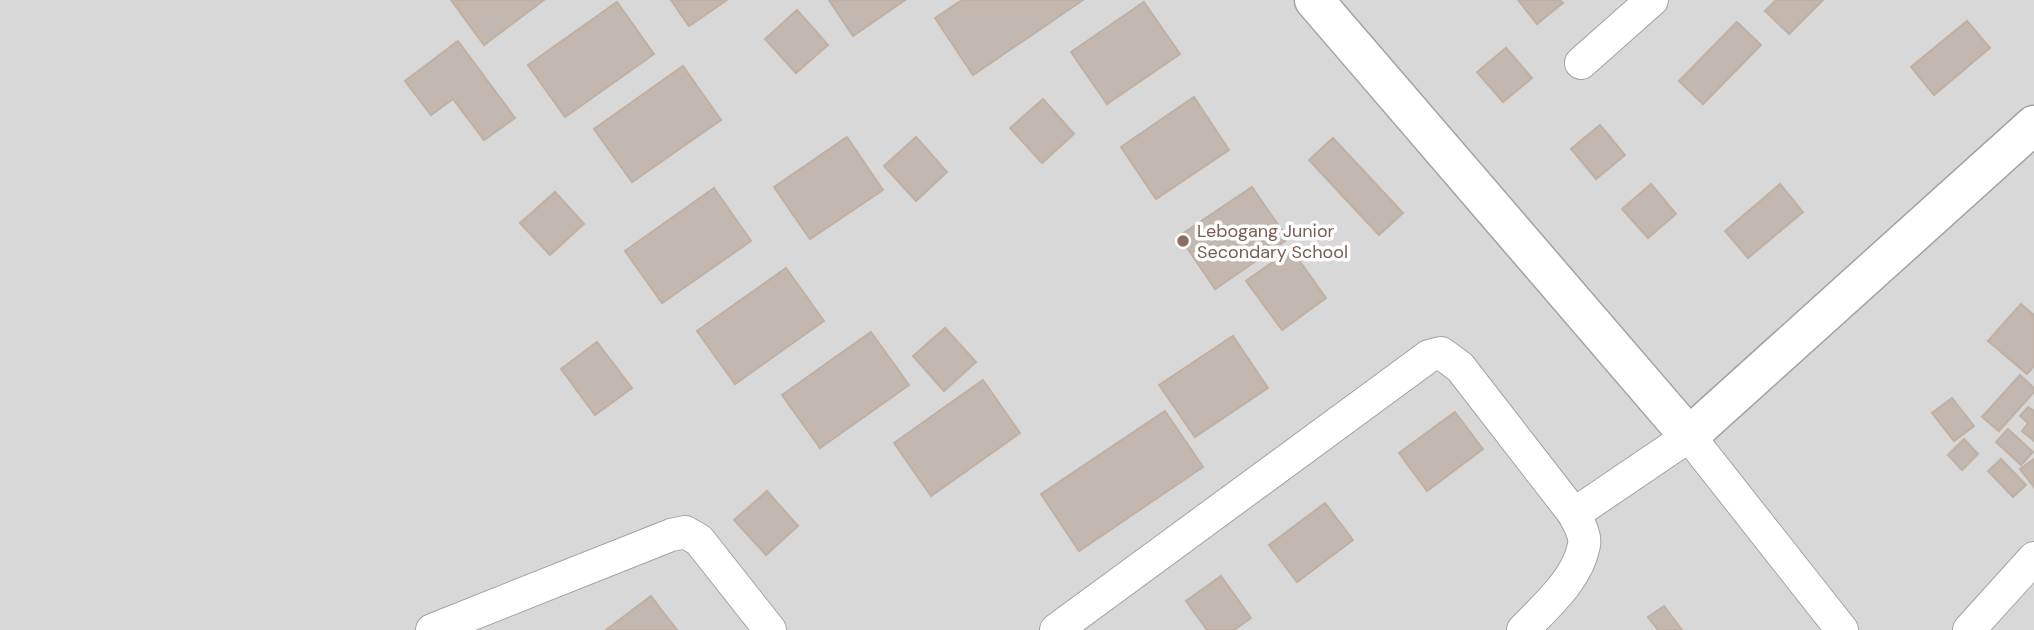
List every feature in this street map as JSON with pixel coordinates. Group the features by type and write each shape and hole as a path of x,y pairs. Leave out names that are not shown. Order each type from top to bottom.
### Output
{"street":[{"path":"1314,0 1689,436 1842,630"},
{"path":"1581,63 1652,0"},
{"path":"1574,514 1689,436 2034,125"},
{"path":"1056,630 1429,356 1441,353 1460,367 1574,514 1584,537 1578,563 1566,583 1523,630"},
{"path":"432,630 671,535 685,533 699,540 770,630"},
{"path":"1969,630 2034,558"}],"shaded area":[{"path":"0,0 2034,0 2034,630 0,630"}],"building":[{"path":"451,0 544,0 484,45"},
{"path":"671,0 727,0 689,26"},
{"path":"829,0 905,0 853,36"},
{"path":"962,0 1083,0 973,75 935,18"},
{"path":"1518,0 1560,0 1563,3 1537,24"},
{"path":"1776,0 1823,0 1789,34 1765,11"},
{"path":"617,2 654,54 565,117 528,65"},
{"path":"1144,2 1180,54 1107,104 1071,52"},
{"path":"797,10 828,45 796,73 765,39"},
{"path":"1967,21 1990,48 1934,95 1911,67"},
{"path":"1737,22 1761,45 1703,104 1679,81"},
{"path":"458,41 515,118 484,140 453,99 431,115 405,81"},
{"path":"1506,48 1532,78 1503,102 1477,72"},
{"path":"683,66 721,120 632,182 594,129"},
{"path":"1194,97 1229,150 1156,199 1121,147"},
{"path":"1043,99 1074,134 1042,163 1010,128"},
{"path":"1600,125 1625,155 1596,179 1571,149"},
{"path":"847,137 883,190 810,239 774,187"},
{"path":"916,137 947,172 916,201 884,166"},
{"path":"1333,138 1403,213 1379,235 1309,160"},
{"path":"1651,184 1676,214 1648,238 1622,209"},
{"path":"1780,184 1803,212 1748,258 1725,231"},
{"path":"1252,187 1288,239 1215,289 1179,236"},
{"path":"714,188 751,241 662,303 625,251"},
{"path":"555,192 584,224 550,255 520,223"},
{"path":"1291,249 1326,298 1282,330 1246,281"},
{"path":"786,268 824,321 735,384 697,331"},
{"path":"2021,304 2034,315 2034,366 2027,374 1988,341"},
{"path":"945,328 976,362 944,391 913,356"},
{"path":"871,332 909,385 820,448 782,395"},
{"path":"1233,336 1268,388 1195,437 1159,385"},
{"path":"597,342 632,388 595,415 561,369"},
{"path":"2020,375 2034,388 2034,392 1999,431 1982,417"},
{"path":"983,380 1020,433 931,496 894,443"},
{"path":"1952,398 1974,426 1954,441 1932,413"},
{"path":"2028,407 2034,411 2034,441 2022,431 2028,423 2020,416"},
{"path":"1165,411 1203,467 1079,551 1041,494"},
{"path":"1455,412 1483,449 1427,491 1399,453"},
{"path":"2008,429 2033,452 2021,465 1996,442"},
{"path":"1964,439 1978,454 1962,470 1948,455"},
{"path":"2001,459 2026,485 2013,497 1988,471"},
{"path":"2034,459 2034,487 2020,469"},
{"path":"767,491 798,526 766,555 734,520"},
{"path":"1325,503 1353,540 1297,582 1269,545"},
{"path":"1221,576 1251,618 1234,630 1207,630 1186,601"},
{"path":"651,596 677,630 606,630"},
{"path":"1664,606 1682,630 1658,630 1648,617"}],"place":[{"name":"Lebogang Junior Secondary School","path":"1183,241"}]}
